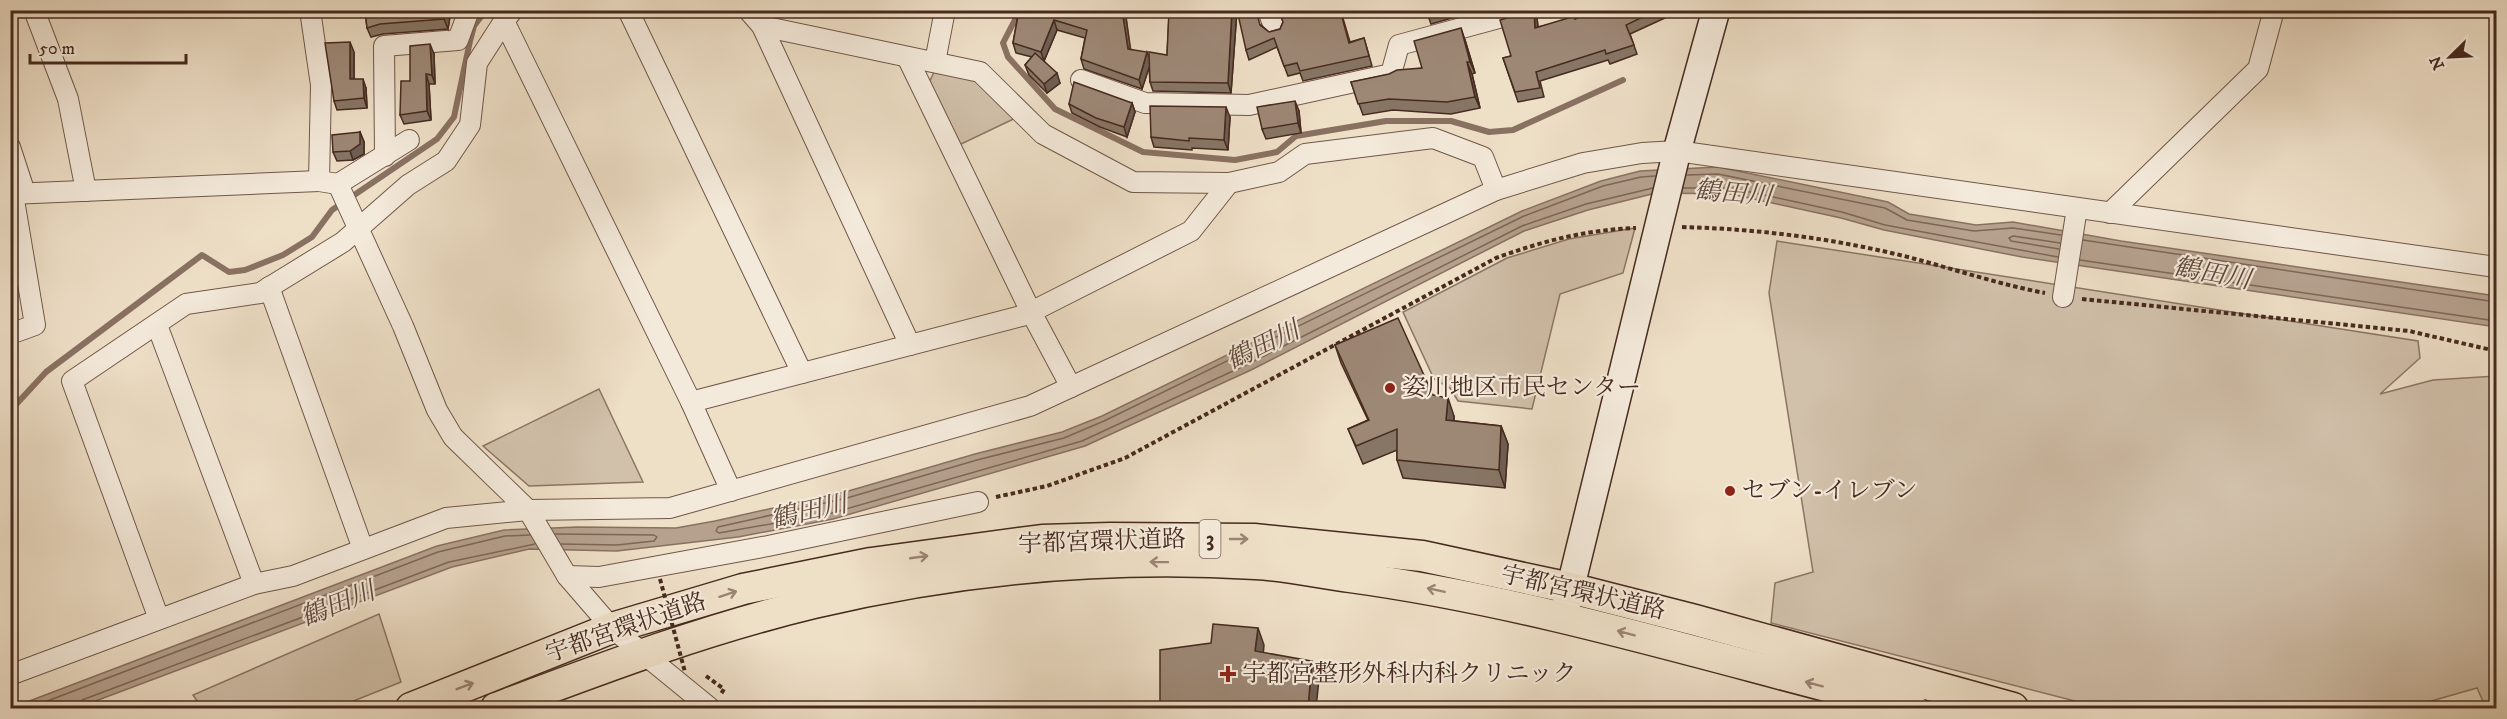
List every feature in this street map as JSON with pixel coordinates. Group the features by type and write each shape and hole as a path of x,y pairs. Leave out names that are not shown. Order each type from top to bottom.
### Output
{"main road":[{"name":"宇都宮環状道路","path":"411,708 612,628 743,589 805,575 871,563 1042,540 1254,539 1422,556 1566,603 1911,708"},
{"name":"宇都宮環状道路","path":"496,708 642,654 747,621 881,588 1028,569 1116,562 1258,564 1695,620 2013,708"}],"street":[{"path":"34,10 68,99 86,191"},
{"path":"310,10 321,85 328,182 358,230 403,326 437,410 453,437 528,510 567,576 612,628 710,708"},
{"path":"385,156 384,46 458,40 469,10"},
{"path":"628,10 802,373"},
{"path":"748,10 762,26 910,345"},
{"path":"935,63 945,10"},
{"path":"1268,10 1275,30"},
{"path":"1081,80 1145,103 1249,105 1391,74 1399,45 1528,10"},
{"path":"1566,603 1658,226 1716,10"},
{"path":"2110,213 2258,69 2274,10"},
{"path":"159,619 72,381 186,304 260,293 343,242 408,184 446,161 470,125 477,63 508,16"},
{"path":"508,16 691,402 730,491"},
{"path":"762,26 980,72 1043,134 1133,182 1228,183 1279,172 1305,154 1433,138 1483,157 1496,190"},
{"path":"907,57 1031,312 1071,387"},
{"path":"16,194 328,182 385,156 409,140"},
{"path":"10,147 35,326 10,334"},
{"path":"10,675 254,584 293,576 446,518 528,510 670,508 1030,406 1496,190 1583,163 1642,153 1677,151 2076,215 2110,213 2496,267"},
{"path":"691,402 1031,312 1191,231 1228,183"},
{"path":"2064,290 2076,215"},
{"path":"268,288 363,549"},
{"path":"157,325 254,584"},
{"path":"567,576 599,577 757,548 978,501"}],"path":[{"path":"978,501 1047,486 1125,459 1496,258 1544,241 1576,233 1658,226"},
{"path":"660,579 685,672"}],"shaded area":[{"path":"935,70 981,77 1020,116 957,146 928,85"},
{"path":"1635,228 1623,273 1560,294 1532,409 1458,401 1450,388 1434,379 1403,312 1507,258 1569,239"},
{"path":"1777,241 2418,341 2420,358 2380,394 2433,380 2496,376 2496,708 2486,708 2477,688 2407,708 2102,708 1771,623 1775,583 1813,572 1769,293"},
{"path":"599,389 643,482 529,486 483,446"},
{"path":"379,614 401,682 336,708 202,708 193,695"}],"water":[{"name":"鶴田川","path":"1718,167 1888,202 1909,214 1976,225 2013,222 2121,241 2496,296 2496,327 2022,257 1884,230 1841,218 1731,194 1656,193 1588,210 1524,231 1251,370 1085,446 833,519 738,537 617,551 529,549 452,567 77,708 11,708 437,546 504,530 578,527 676,528 715,521 845,492 975,454 1062,432 1102,416 1522,211 1601,181 1640,171"}],"building":[{"path":"365,10 446,10 444,19 380,24 367,28"},
{"path":"1019,10 1122,10 1128,49 1147,52 1139,80 1081,59 1087,30 1054,20 1041,52 1013,43"},
{"path":"1169,10 1232,10 1228,83 1150,82 1149,52 1167,55"},
{"path":"1237,10 1256,10 1260,25 1269,32 1280,29 1283,22 1279,10 1340,10 1349,43 1364,38 1369,56 1300,71 1297,63 1284,66 1274,38 1246,50"},
{"path":"1426,10 1441,10 1428,14"},
{"path":"1534,10 1535,28 1575,16 1575,19 1596,10 1657,10 1626,25 1634,45 1606,54 1605,50 1536,72 1540,88 1515,92 1503,58 1511,56 1500,20"},
{"path":"1461,28 1470,62 1467,62 1475,97 1447,102 1389,99 1358,104 1351,82 1389,74 1397,70 1422,68 1414,41"},
{"path":"350,42 350,79 363,79 364,98 334,101 325,43"},
{"path":"430,44 432,75 426,74 427,111 400,115 401,81 410,81 410,46"},
{"path":"1035,53 1057,73 1044,84 1025,65"},
{"path":"1074,82 1132,103 1124,127 1096,118 1069,104"},
{"path":"1295,101 1298,123 1262,129 1257,107"},
{"path":"1150,106 1226,107 1224,140 1189,138 1189,141 1151,137"},
{"path":"360,132 360,144 350,151 333,152 332,135"},
{"name":"姿川地区市民センター","path":"1398,318 1433,395 1448,398 1446,420 1501,426 1499,470 1397,460 1397,429 1356,446 1348,429 1369,420 1335,345"},
{"name":"宇都宮整形外科内科クリニック","path":"1213,624 1258,628 1255,651 1312,661 1308,708 1160,708 1160,650 1211,643"}],"waterway":[{"path":"10,411 46,372 202,255 229,272 245,270 283,255 312,237 332,210 437,139 454,117 474,26 486,10"},
{"path":"1020,10 1003,43 1008,57 1055,109 1143,152 1235,160 1277,152 1296,136 1386,121 1451,121 1489,132 1513,130 1623,80"}],"place":[{"name":"姿川地区市民センター","path":"1390,388"},
{"name":"セブン-イレブン","path":"1730,491"},
{"name":"宇都宮整形外科内科クリニック","path":"1228,674"}]}
